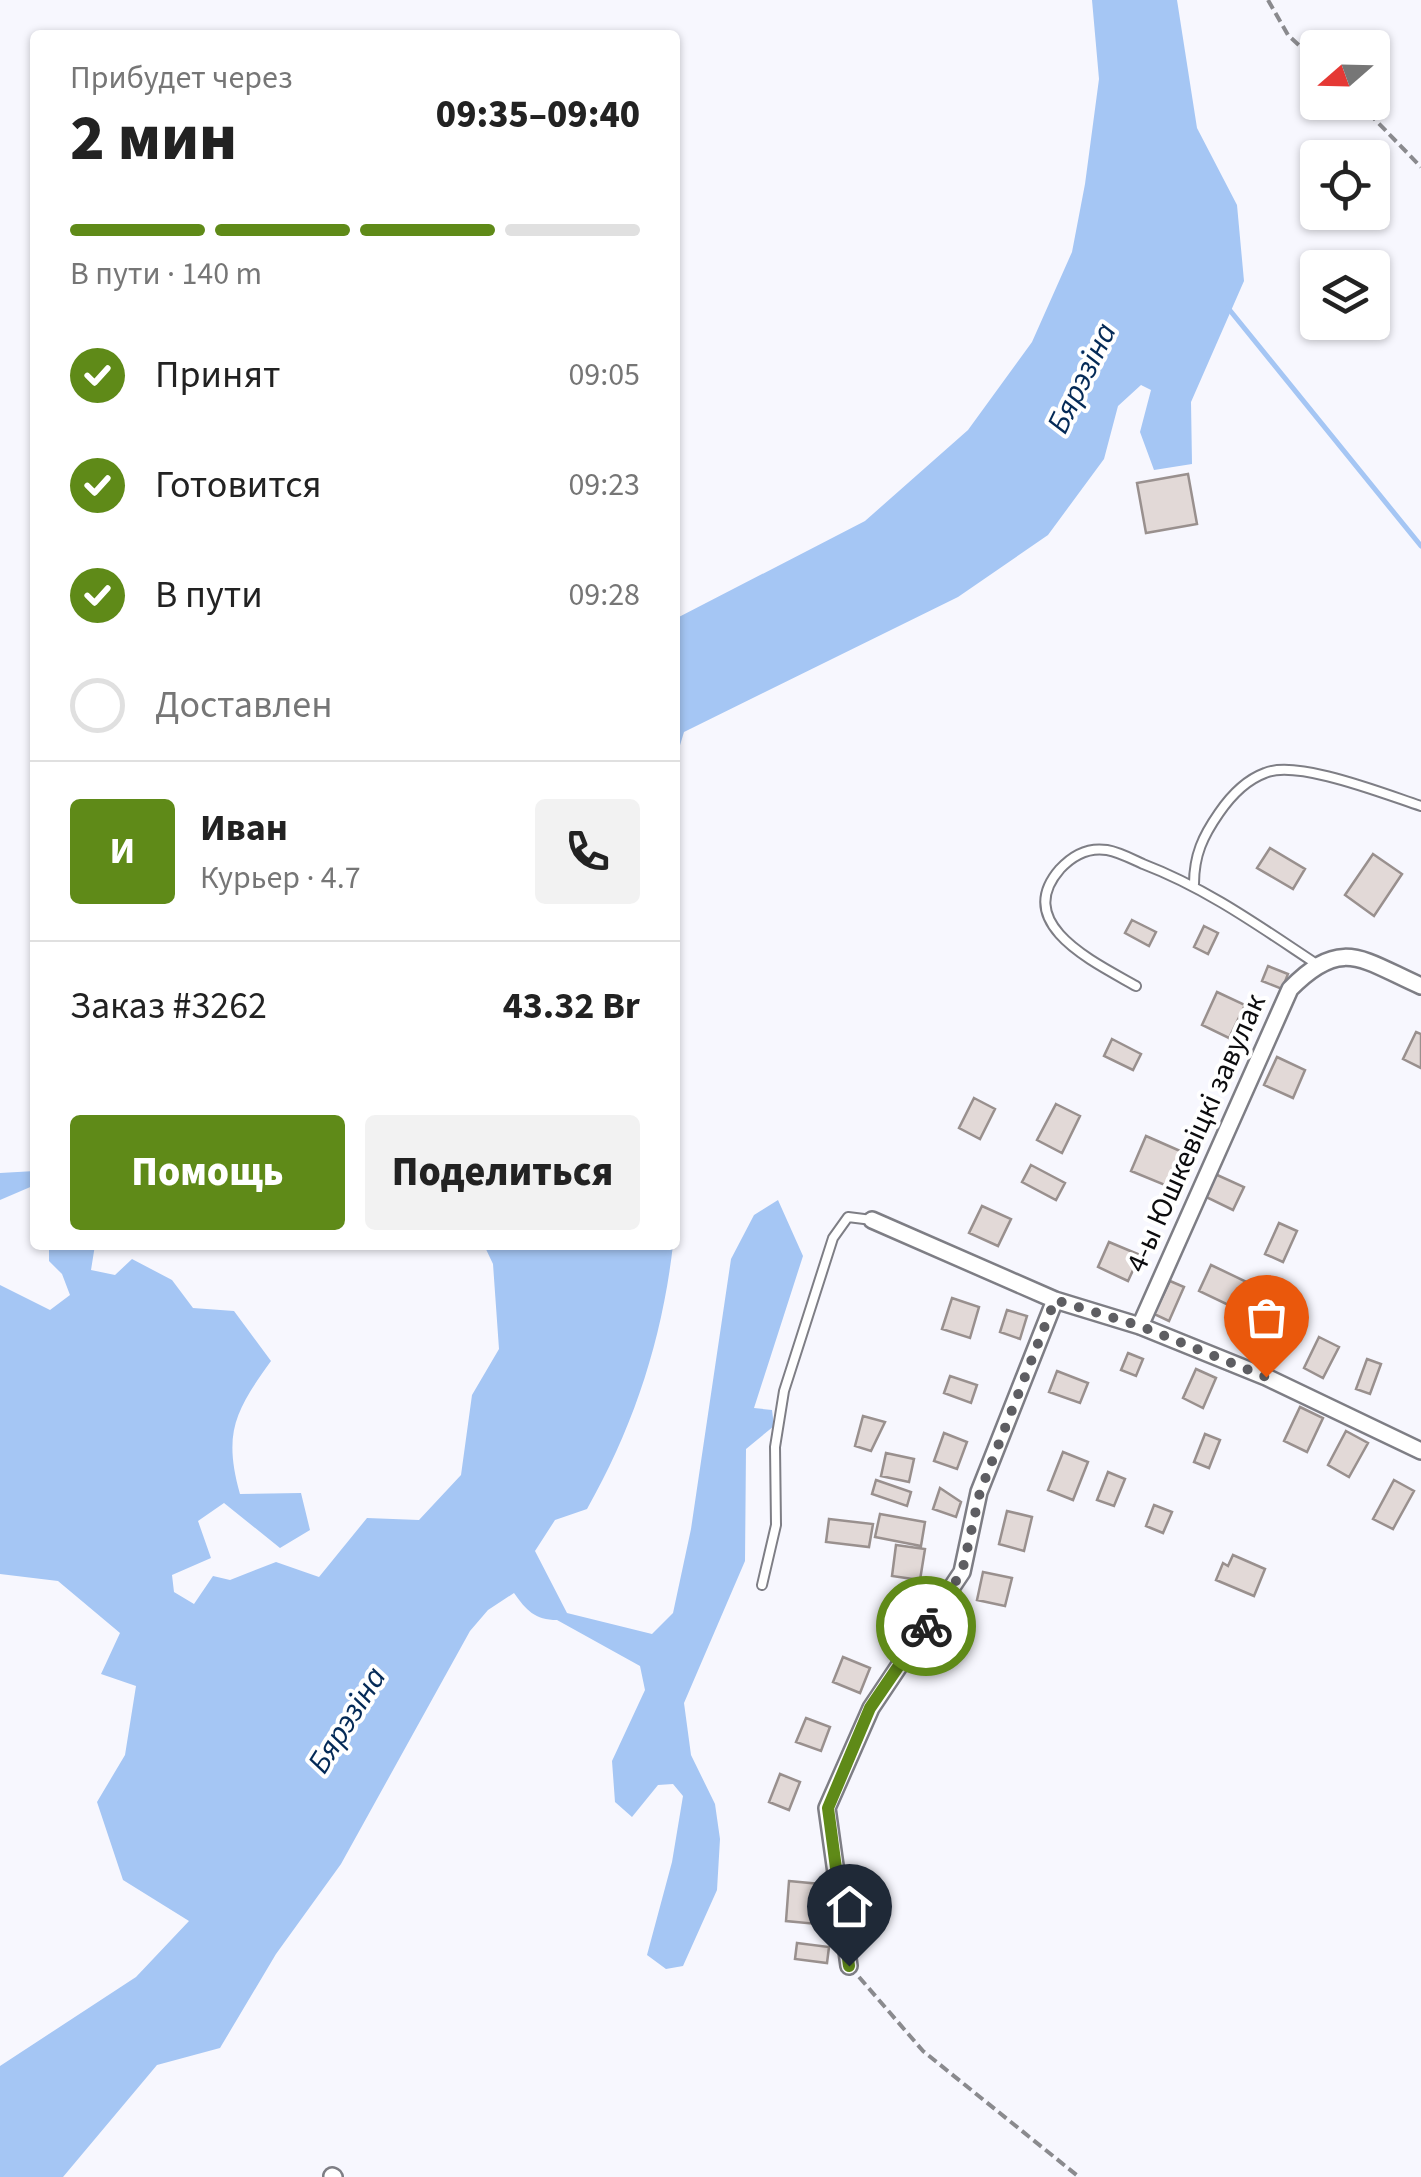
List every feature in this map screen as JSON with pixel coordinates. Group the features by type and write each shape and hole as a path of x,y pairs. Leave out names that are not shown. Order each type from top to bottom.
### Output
{"street":[{"path":"1315,963 1338,956 1359,959 1421,986"},
{"name":"4-ы Юшкевіцкі завулак","path":"1140,1326 1290,989 1315,963"},
{"path":"872,1220 1055,1300 1140,1326 1266,1377 1421,1451"},
{"path":"849,1966 828,1808 870,1708 962,1572 980,1492 1055,1300"}],"lane":[{"path":"1194,884 1194,858 1210,827 1228,800 1266,772 1293,769 1421,806"},
{"path":"1136,986 1098,965 1049,924 1043,911 1050,881 1073,854 1106,849 1194,884 1315,963"},
{"path":"762,1585 776,1526 774,1447 784,1390 833,1238 848,1217 872,1220"}],"path":[{"path":"1268,0 1288,34 1300,46"},
{"path":"1376,120 1421,166"},
{"path":"849,1966 923,2050 1079,2177"}],"water":[{"name":"Бярэзіна","path":"1092,0 1177,0 1197,128 1237,205 1244,281 1191,402 1192,464 1154,470 1140,432 1151,390 1141,385 1118,406 1104,459 1048,535 958,597 684,732 680,745 680,616 865,521 968,430 1032,342 1072,252 1099,79"},
{"path":"30,1171 30,1187 0,1200 0,1173"},
{"name":"Бярэзіна","path":"778,1200 803,1256 754,1408 772,1410 774,1426 746,1449 745,1561 684,1703 691,1755 715,1804 720,1839 717,1890 683,1966 666,1969 647,1955 672,1862 683,1796 673,1784 658,1785 632,1817 615,1802 612,1761 645,1690 640,1666 557,1620 537,1616 514,1593 488,1610 470,1631 341,1864 276,1954 220,2048 157,2065 63,2177 0,2177 0,2066 136,1977 189,1921 123,1880 97,1802 125,1755 136,1686 101,1674 120,1633 58,1581 0,1574 0,1285 50,1310 70,1295 62,1274 49,1261 49,1250 94,1250 91,1270 115,1275 132,1259 172,1280 193,1308 234,1311 271,1361 236,1423 235,1473 240,1494 301,1493 310,1530 280,1548 224,1503 198,1521 211,1558 172,1575 174,1592 194,1604 213,1576 230,1580 276,1562 319,1577 367,1518 419,1520 461,1475 472,1395 499,1349 493,1264 486,1250 672,1250 662,1315 644,1382 619,1446 587,1509 555,1520 535,1551 567,1613 652,1634 673,1613 691,1529 731,1259 754,1215"}],"building":[{"path":"1188,474 1197,524 1146,533 1137,483"},
{"path":"1270,848 1305,869 1293,889 1257,868"},
{"path":"1373,854 1402,874 1374,916 1345,895"},
{"path":"1132,920 1156,932 1149,946 1125,933"},
{"path":"1204,926 1218,933 1208,954 1194,947"},
{"path":"1268,966 1288,974 1282,989 1262,981"},
{"path":"1217,992 1245,1005 1229,1038 1202,1025"},
{"path":"1416,1032 1421,1034 1421,1068 1403,1059"},
{"path":"1112,1039 1141,1054 1133,1070 1104,1056"},
{"path":"1277,1057 1305,1070 1293,1098 1264,1085"},
{"path":"974,1098 995,1109 980,1139 959,1128"},
{"path":"1056,1104 1080,1116 1062,1153 1037,1140"},
{"path":"1146,1136 1187,1154 1172,1188 1131,1171"},
{"path":"1031,1165 1065,1183 1056,1200 1022,1182"},
{"path":"1215,1174 1244,1187 1233,1210 1204,1196"},
{"path":"982,1206 1011,1219 998,1246 969,1233"},
{"path":"1279,1223 1297,1231 1283,1262 1265,1254"},
{"path":"1109,1242 1140,1255 1128,1281 1098,1267"},
{"path":"1211,1265 1251,1284 1239,1310 1199,1291"},
{"path":"1170,1281 1184,1287 1169,1321 1154,1314"},
{"path":"952,1298 979,1307 970,1338 942,1329"},
{"path":"1007,1310 1027,1316 1020,1339 1000,1332"},
{"path":"1319,1337 1339,1347 1323,1378 1304,1368"},
{"path":"1128,1353 1143,1359 1136,1376 1121,1370"},
{"path":"1367,1359 1381,1364 1370,1394 1356,1389"},
{"path":"1196,1369 1216,1378 1203,1408 1183,1398"},
{"path":"1057,1371 1088,1383 1080,1403 1049,1392"},
{"path":"950,1376 977,1385 971,1403 944,1393"},
{"path":"1300,1407 1323,1418 1307,1452 1284,1441"},
{"path":"863,1416 885,1422 871,1451 855,1446"},
{"path":"1346,1431 1368,1443 1349,1477 1328,1465"},
{"path":"944,1433 967,1442 957,1469 934,1461"},
{"path":"1205,1434 1220,1440 1209,1468 1194,1462"},
{"path":"1063,1452 1088,1462 1073,1500 1048,1490"},
{"path":"886,1453 914,1459 909,1482 881,1476"},
{"path":"1108,1472 1125,1479 1114,1506 1097,1500"},
{"path":"876,1480 911,1492 907,1506 872,1494"},
{"path":"1394,1480 1414,1491 1393,1529 1373,1519"},
{"path":"940,1488 961,1502 956,1517 933,1509"},
{"path":"1154,1505 1172,1512 1163,1533 1146,1526"},
{"path":"1007,1511 1032,1517 1024,1551 999,1544"},
{"path":"880,1514 925,1522 921,1546 875,1537"},
{"path":"829,1519 873,1524 869,1547 826,1542"},
{"path":"896,1545 925,1549 920,1580 892,1576"},
{"path":"1233,1555 1265,1569 1254,1596 1216,1580 1223,1563 1228,1566"},
{"path":"983,1572 1012,1578 1005,1606 977,1600"},
{"path":"912,1591 931,1599 921,1621 902,1612"},
{"path":"843,1657 870,1668 860,1693 833,1682"},
{"path":"806,1718 830,1727 821,1751 796,1742"},
{"path":"780,1774 800,1782 789,1810 769,1802"},
{"path":"789,1881 820,1884 817,1924 786,1921"},
{"path":"797,1943 829,1947 827,1963 795,1959"}],"waterway":[{"path":"1228,308 1421,546"}],"way so far":[{"path":"926,1626 962,1572 980,1492 1055,1300 1140,1326 1266,1377"}],"route":[{"path":"849,1966 828,1808 870,1708 926,1626"}]}
